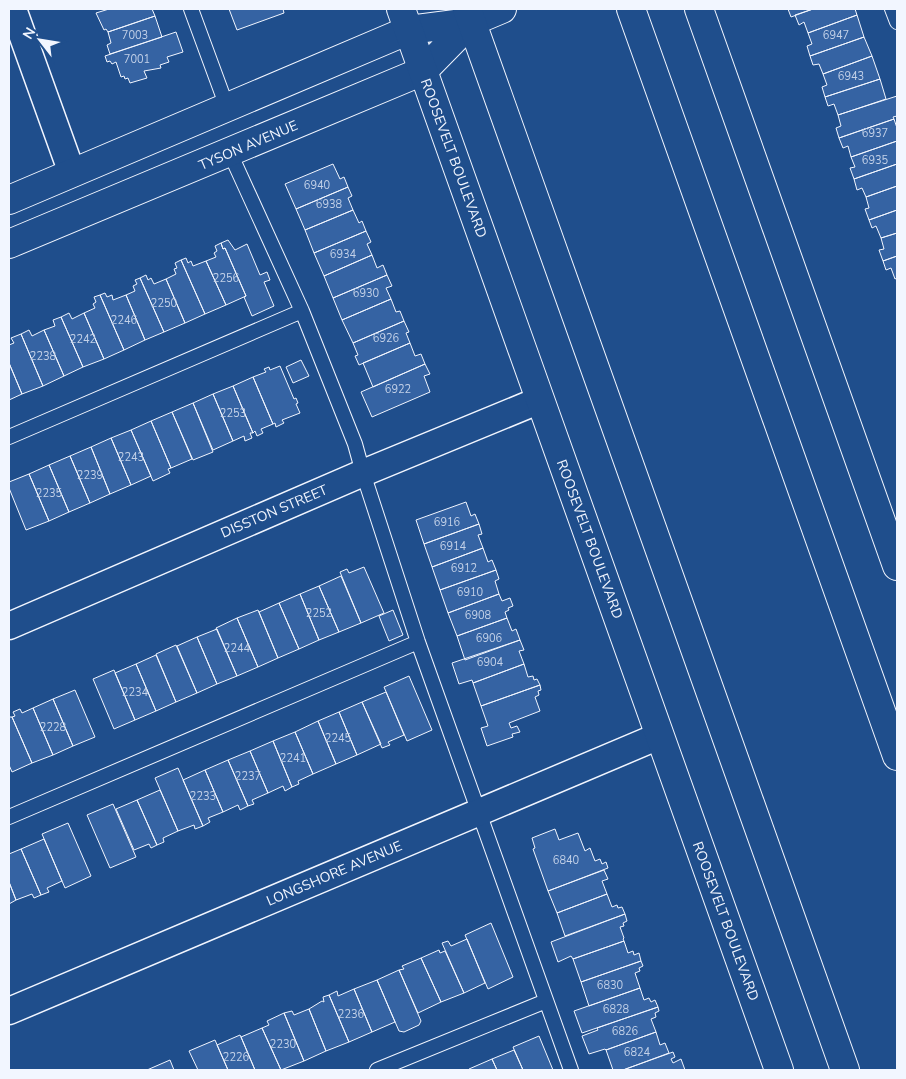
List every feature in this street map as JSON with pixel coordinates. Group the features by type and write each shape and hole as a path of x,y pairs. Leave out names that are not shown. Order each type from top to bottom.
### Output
{"main road":[{"name":"TYSON AVENUE","path":"9,200 227,107 405,19 469,15 502,9"},
{"path":"632,9 897,756"},
{"path":"698,9 897,566"},
{"name":"TYSON AVENUE","path":"9,244 423,71 469,15"},
{"path":"469,15 845,1070"},
{"name":"ROOSEVELT BOULEVARD","path":"405,19 779,1070"}],"street":[{"path":"13,9 72,173"},
{"name":"DISSTON STREET","path":"9,626 363,473 540,400"},
{"name":"LONGSHORE AVENUE","path":"9,1011 659,736"}],"lane":[{"path":"191,9 227,107"},
{"path":"892,9 897,22"},
{"path":"230,153 302,311 355,444 418,642 571,1070"},
{"path":"9,437 302,311"},
{"path":"9,817 418,642"},
{"path":"377,1070 546,1001"}],"building":[{"path":"109,9 152,9 155,16 108,32 106,29 104,30 96,13"},
{"path":"229,9 283,9 284,13 237,30"},
{"path":"788,9 813,9 791,17"},
{"path":"813,9 855,9 857,15 808,33 804,22 799,25 795,15"},
{"path":"857,15 864,37 810,56 807,46 812,44 808,33"},
{"path":"155,16 162,37 110,54 107,45 111,43 108,32"},
{"path":"176,32 183,52 167,57 169,62 160,65 161,68 144,71 147,78 130,83 128,78 121,77 116,62 112,64 110,61 107,62 105,56"},
{"path":"864,37 872,56 823,74 819,64 813,65 810,56"},
{"path":"872,56 880,79 825,97 822,87 827,85 823,74"},
{"path":"880,79 886,99 838,115 834,104 828,106 825,97"},
{"path":"897,96 897,116 893,117 894,119 839,138 836,128 841,126 838,115"},
{"path":"894,119 897,128 897,141 851,157 848,146 843,148 839,138"},
{"path":"897,141 897,164 854,179 850,168 855,167 851,157"},
{"path":"333,164 340,179 344,177 348,187 296,209 285,184"},
{"path":"897,164 897,186 866,197 862,188 857,190 854,179"},
{"path":"897,186 897,210 869,220 865,209 869,208 866,197"},
{"path":"348,187 352,196 348,198 353,210 305,230 296,209"},
{"path":"353,210 359,223 362,221 366,231 314,253 305,230"},
{"path":"897,210 897,233 881,238 876,226 872,228 869,220"},
{"path":"366,231 371,242 367,244 372,255 324,276 314,253"},
{"path":"897,233 897,256 883,261 879,250 884,249 881,238"},
{"path":"228,240 235,250 247,244 260,275 267,272 270,280 264,282 274,306 252,316 244,297 246,296 221,243"},
{"path":"221,243 246,296 226,305 206,261 216,257 214,253 217,251 215,246"},
{"path":"372,255 377,268 383,265 387,275 333,298 324,276"},
{"path":"897,256 897,278 895,279 891,268 886,270 883,261"},
{"path":"186,258 188,263 191,261 193,266 206,261 226,305 205,314 181,260"},
{"path":"181,260 205,314 185,323 166,279 176,274 174,269 177,268 175,263"},
{"path":"146,275 148,280 151,278 154,284 166,279 185,323 164,332 140,278"},
{"path":"387,275 392,286 386,288 391,299 342,320 333,298"},
{"path":"140,278 164,332 145,340 126,295 135,291 133,286 137,284 135,280"},
{"path":"105,293 107,297 112,295 113,300 126,295 145,340 124,350 100,295"},
{"path":"100,295 124,350 104,359 84,313 95,308 93,304 96,302 94,297"},
{"path":"391,299 396,312 400,311 404,321 353,343 342,320"},
{"path":"69,313 72,319 84,313 104,359 83,367 61,317"},
{"path":"61,317 83,367 64,376 44,330 55,326 53,320"},
{"path":"404,321 409,332 406,333 410,343 359,365 355,356 358,355 353,343"},
{"path":"29,330 32,336 44,330 64,376 43,386 21,334"},
{"path":"21,334 43,386 22,394 9,363 9,345 14,343 11,338"},
{"path":"410,343 415,356 421,354 425,364 373,387 363,363"},
{"path":"301,360 309,376 293,383 286,367"},
{"path":"9,363 22,394 9,400"},
{"path":"425,364 430,374 424,376 430,392 372,417 361,392"},
{"path":"280,366 294,399 296,398 298,403 296,404 300,413 282,420 284,423 276,427 253,377 266,372 264,369 269,367 270,370"},
{"path":"253,377 273,424 261,429 263,433 257,436 255,431 253,433 233,386"},
{"path":"233,386 253,433 250,433 252,438 245,441 244,436 233,441 213,394"},
{"path":"213,394 233,441 213,450 193,403"},
{"path":"193,403 213,452 193,460 172,412"},
{"path":"172,412 192,459 171,468 151,421"},
{"path":"151,421 171,468 168,469 170,473 153,481 131,430"},
{"path":"131,430 151,476 131,485 111,438"},
{"path":"111,438 131,485 110,494 91,447"},
{"path":"91,447 110,494 90,503 70,456"},
{"path":"70,456 90,503 69,512 49,465"},
{"path":"49,465 69,512 49,521 29,474"},
{"path":"29,474 49,521 26,530 9,488 9,482"},
{"path":"466,502 471,516 475,514 479,524 424,544 416,520"},
{"path":"479,524 482,534 478,535 483,548 432,567 424,544"},
{"path":"483,548 488,562 492,560 496,570 440,590 432,567"},
{"path":"364,567 384,613 361,623 340,572 347,569 349,573"},
{"path":"496,570 499,579 495,581 499,594 448,613 440,590"},
{"path":"341,576 361,623 339,632 319,586"},
{"path":"319,586 339,632 319,640 300,594"},
{"path":"300,594 319,640 299,649 279,603"},
{"path":"499,594 502,601 510,598 513,606 505,612 507,618 457,636 448,613"},
{"path":"279,603 299,649 278,658 259,612"},
{"path":"258,610 278,658 258,667 237,618"},
{"path":"393,610 403,635 389,641 379,616"},
{"path":"237,618 258,667 237,676 216,628"},
{"path":"507,618 512,631 516,629 520,640 465,660 457,636"},
{"path":"217,629 237,676 217,684 197,637"},
{"path":"197,637 217,684 197,693 177,646"},
{"path":"520,640 524,650 519,651 524,664 473,683 472,680 459,684 452,663"},
{"path":"176,645 197,693 176,702 156,654"},
{"path":"156,655 176,702 156,711 136,664"},
{"path":"136,664 156,711 135,720 115,673"},
{"path":"524,664 528,677 533,676 534,680 537,679 540,685 481,706 473,683"},
{"path":"114,670 135,720 114,729 93,679"},
{"path":"409,676 432,730 407,741 384,687"},
{"path":"540,685 539,695 535,697 540,711 509,723 511,728 517,726 520,732 512,734 513,737 487,746 481,728 488,726 481,706"},
{"path":"75,690 95,737 73,746 53,699"},
{"path":"386,692 404,735 388,742 390,745 382,748 362,702"},
{"path":"53,699 73,746 53,755 33,708"},
{"path":"362,702 381,744 357,755 339,712"},
{"path":"33,708 53,755 32,763 12,717 15,716 13,712 20,709 22,713"},
{"path":"339,712 357,755 336,764 318,721"},
{"path":"9,717 12,717 32,763 12,772 9,765"},
{"path":"318,721 336,764 313,774 295,732"},
{"path":"295,732 313,774 298,781 299,784 292,787 273,741"},
{"path":"273,741 292,787 285,791 283,786 268,793 250,751"},
{"path":"250,751 268,793 252,800 254,804 248,806 228,760"},
{"path":"228,760 248,806 240,810 238,805 223,812 205,770"},
{"path":"178,768 203,826 195,829 194,825 178,831 155,778"},
{"path":"205,770 223,812 208,818 210,822 203,826 183,780"},
{"path":"160,790 178,831 163,838 164,842 157,845 137,800"},
{"path":"137,800 157,845 151,848 149,844 134,850 116,809"},
{"path":"113,804 136,857 110,868 87,815"},
{"path":"68,823 91,876 65,888 42,834"},
{"path":"555,829 559,840 578,833 585,851 590,848 595,861 600,859 602,864 606,862 608,868 548,891 533,849 535,848 532,838"},
{"path":"44,839 62,881 47,888 49,892 41,895 21,849"},
{"path":"21,849 41,895 34,898 32,894 16,900 9,882 9,854"},
{"path":"604,870 608,879 602,881 607,894 557,913 548,891"},
{"path":"9,882 16,900 9,904"},
{"path":"607,894 612,907 617,905 618,908 622,907 625,914 565,936 557,913"},
{"path":"625,914 627,921 623,923 624,926 620,927 624,941 573,959 571,956 558,962 551,942"},
{"path":"491,923 513,977 488,989 465,935"},
{"path":"467,939 485,983 464,993 442,943 448,941 451,946"},
{"path":"624,941 628,953 633,951 634,955 639,953 641,961 581,982 573,959"},
{"path":"439,950 440,953 445,951 464,993 441,1002 421,958"},
{"path":"421,958 441,1002 418,1013 399,970 404,969 402,966"},
{"path":"641,961 643,966 639,968 640,971 635,973 640,988 589,1006 581,982"},
{"path":"399,970 421,1021 419,1025 404,1032 399,1031 377,980"},
{"path":"377,980 395,1022 372,1032 354,989"},
{"path":"640,988 644,1000 649,998 651,1002 655,1000 658,1007 582,1033 574,1011"},
{"path":"354,989 372,1032 349,1042 329,995 337,991 338,996"},
{"path":"329,995 349,1042 326,1051 309,1009 322,1001 324,1002 323,997"},
{"path":"658,1007 659,1011 655,1013 656,1017 651,1019 656,1032 606,1050 589,1054 582,1036 598,1030 597,1028"},
{"path":"309,1009 326,1051 304,1061 284,1013 292,1011 294,1015"},
{"path":"284,1013 304,1061 281,1070 262,1028 269,1025 267,1021"},
{"path":"262,1028 281,1070 255,1070 241,1037"},
{"path":"656,1032 660,1045 665,1043 669,1053 623,1070 613,1070 606,1050"},
{"path":"240,1035 255,1070 228,1070 217,1045"},
{"path":"539,1036 553,1070 523,1070 513,1047"},
{"path":"215,1040 228,1070 198,1070 189,1051"},
{"path":"514,1050 523,1070 497,1070 492,1059"},
{"path":"673,1052 675,1057 671,1059 673,1063 681,1059 685,1070 623,1070"},
{"path":"492,1059 497,1070 469,1070 469,1069"},
{"path":"170,1060 174,1070 147,1070"}]}
